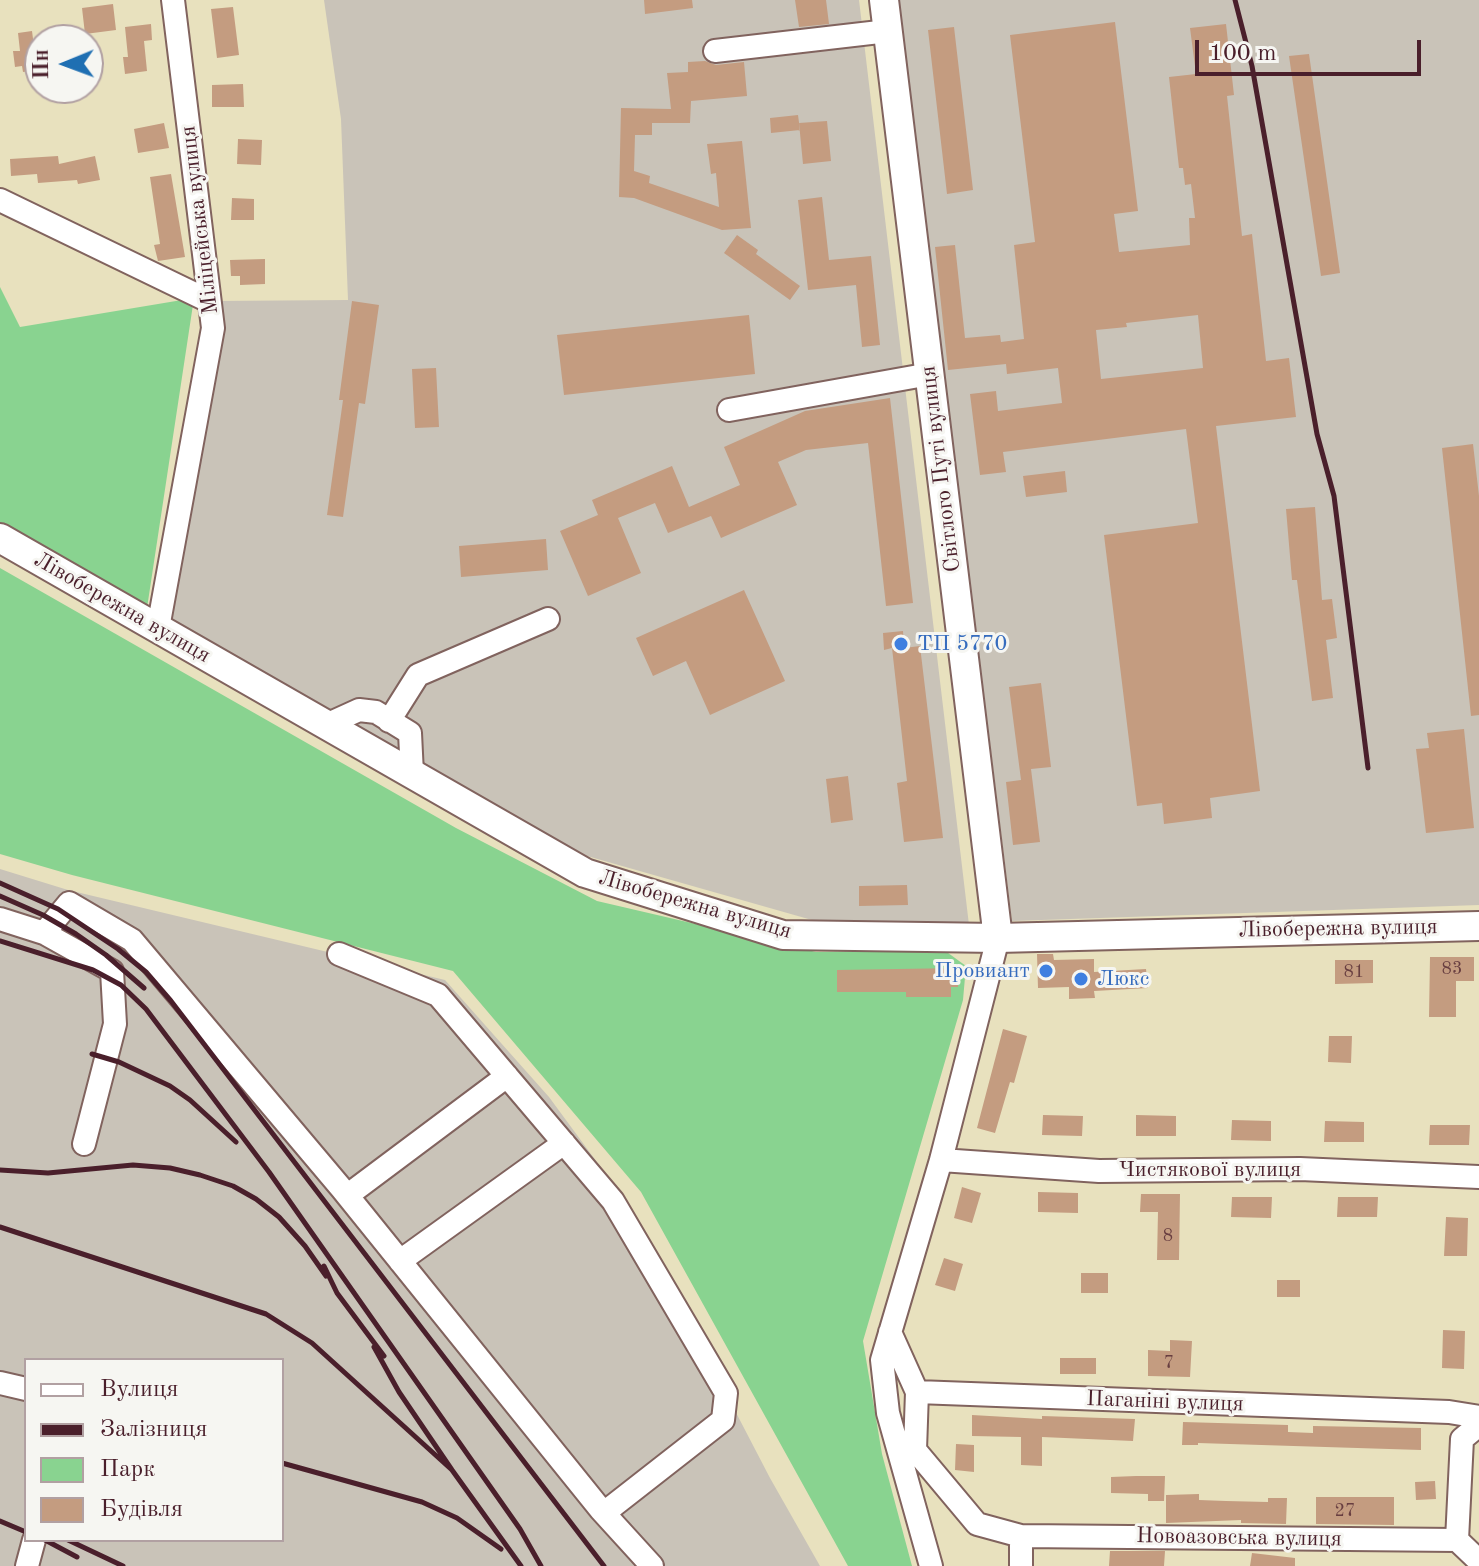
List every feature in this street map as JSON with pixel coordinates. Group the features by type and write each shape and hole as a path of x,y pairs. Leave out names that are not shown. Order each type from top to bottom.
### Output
{"main road":[{"name":"Світлого Путі вулиця","path":"884,0 998,938"},
{"name":"Лівобережна вулиця","path":"0,538 585,873 783,935 998,938 1479,926"}],"street":[{"name":"Міліцейська вулиця","path":"158,628 213,328 173,0"},
{"path":"715,51 888,31"},
{"path":"0,200 209,301"},
{"path":"729,410 930,374"},
{"path":"389,721 418,675 548,619"},
{"path":"326,725 359,710 376,712 410,733 412,774"},
{"path":"44,933 69,903 132,940 348,1195 604,1513 652,1566"},
{"path":"0,919 44,933 112,971 115,1024 84,1144"},
{"path":"931,1566 888,1413 882,1360 941,1160 998,938"},
{"path":"339,954 438,995 613,1201 726,1393 723,1420 604,1513"},
{"path":"348,1195 507,1076"},
{"path":"400,1261 564,1143"},
{"name":"Чистякової вулиця","path":"941,1160 1099,1171 1300,1169 1479,1177"},
{"path":"890,1332 917,1392"},
{"path":"0,1383 24,1389"},
{"name":"Паганіні вулиця","path":"917,1392 1449,1412 1479,1417"},
{"name":"Новоазовська вулиця","path":"917,1392 915,1450 977,1524 1021,1536 1457,1540"},
{"path":"1479,1425 1462,1439 1457,1540 1479,1561"},
{"path":"1021,1536 1021,1566"},
{"path":"27,1566 33,1542"}],"shaded area":[{"path":"324,0 859,0 969,925 833,926 587,856 165,621 216,301 348,300 341,119"},
{"path":"898,0 1479,0 1479,905 1012,921"},
{"path":"0,869 68,890 445,980 549,1097 627,1203 770,1478 820,1566 0,1566"}],"green space":[{"path":"0,287 20,327 194,298 147,608 0,525"},
{"path":"0,568 456,828 597,901 816,952 944,950 966,966 963,1000 863,1341 882,1454 912,1566 848,1566 641,1192 453,971 0,854"}],"building":[{"path":"644,0 692,0 693,8 645,14"},
{"path":"795,0 826,0 829,24 799,27"},
{"path":"113,4 116,30 104,32 104,24 84,24 82,8"},
{"path":"233,7 239,55 217,58 211,9"},
{"path":"1115,22 1138,211 1114,214 1119,252 1190,245 1189,218 1195,218 1191,184 1185,185 1183,168 1179,168 1169,77 1196,74 1190,28 1226,24 1234,95 1227,96 1242,236 1252,234 1266,361 1289,358 1296,417 1216,426 1260,791 1210,798 1212,818 1164,824 1162,803 1137,806 1104,535 1198,523 1186,429 1003,452 1006,472 980,475 970,394 996,391 998,411 1062,403 1058,368 1007,374 1006,364 948,370 935,247 955,245 965,338 1000,335 1001,342 1024,339 1014,245 1035,242 1010,35","holes":["1198,315 1203,368 1101,379 1096,330 1127,327 1126,323"]},
{"path":"151,24 152,40 144,41 147,71 125,74 123,57 128,57 125,27"},
{"path":"954,27 973,190 947,194 928,30"},
{"path":"24,32 23,72 22,66 15,67 13,51 20,51 18,33"},
{"path":"1309,54 1340,273 1321,276 1289,56"},
{"path":"705,61 716,65 744,62 747,96 691,101 690,123 652,123 652,135 635,135 634,171 650,176 649,183 719,207 716,173 711,174 707,144 742,141 751,228 722,230 634,198 619,197 621,108 671,109 667,73 688,72 688,62"},
{"path":"243,84 244,107 212,107 212,85"},
{"path":"798,115 800,130 771,133 770,118"},
{"path":"827,121 831,161 803,164 799,123"},
{"path":"164,123 169,148 138,153 134,129"},
{"path":"238,139 262,140 261,165 237,164"},
{"path":"58,156 59,164 95,156 100,180 78,184 77,180 38,183 37,174 11,176 10,159"},
{"path":"171,174 185,257 158,261 154,245 160,244 150,177"},
{"path":"822,197 829,260 871,256 880,345 862,347 856,285 808,290 798,200"},
{"path":"232,198 254,199 254,220 231,220"},
{"path":"737,235 758,250 756,254 800,286 790,300 724,253"},
{"path":"265,259 265,284 240,285 240,276 231,276 230,260"},
{"path":"352,301 379,305 365,404 359,403 343,517 327,515 343,400 339,400"},
{"path":"749,315 755,374 564,395 557,335"},
{"path":"436,368 439,427 415,428 412,369"},
{"path":"890,398 913,603 886,606 868,443 806,450 778,462 797,505 721,538 711,516 668,533 655,503 618,518 641,573 588,596 560,531 598,515 592,500 672,466 689,507 740,485 724,447 805,411"},
{"path":"1473,444 1479,496 1479,715 1471,716 1442,448"},
{"path":"1065,471 1067,492 1026,497 1023,476"},
{"path":"1315,507 1322,600 1332,599 1337,638 1326,640 1333,698 1312,701 1297,580 1292,580 1286,509"},
{"path":"546,539 548,570 461,577 459,546"},
{"path":"744,590 785,681 710,715 686,661 653,676 636,638"},
{"path":"903,631 904,648 920,646 943,838 904,842 897,783 907,781 892,648 884,650 883,633"},
{"path":"1041,683 1051,767 1031,769 1040,842 1013,845 1006,782 1021,780 1009,687"},
{"path":"1464,729 1474,828 1426,833 1416,749 1429,748 1427,733"},
{"path":"848,776 853,820 831,823 826,779"},
{"path":"907,885 908,905 859,906 859,886"},
{"path":"1037,954 1053,954 1054,960 1094,959 1094,972 1146,969 1148,988 1094,991 1095,998 1069,999 1069,987 1038,988"},
{"path":"1430,957 1474,957 1474,981 1456,981 1456,1017 1429,1017"},
{"path":"1335,960 1373,960 1373,983 1335,984"},
{"path":"958,968 958,987 951,987 951,997 906,997 906,992 837,992 837,970"},
{"path":"1003,1029 1027,1036 995,1133 977,1128"},
{"path":"1329,1036 1352,1036 1351,1063 1328,1062"},
{"path":"1043,1115 1083,1116 1082,1136 1042,1135"},
{"path":"1136,1115 1176,1116 1176,1136 1136,1136"},
{"path":"1232,1120 1271,1121 1271,1141 1231,1140"},
{"path":"1325,1121 1364,1122 1364,1142 1324,1142"},
{"path":"1430,1125 1470,1125 1469,1145 1429,1145"},
{"path":"962,1187 981,1193 972,1223 954,1218"},
{"path":"1038,1192 1078,1193 1078,1213 1038,1212"},
{"path":"1141,1194 1180,1194 1179,1260 1157,1260 1158,1212 1140,1212"},
{"path":"1232,1197 1272,1197 1271,1218 1231,1217"},
{"path":"1338,1197 1378,1197 1377,1217 1337,1217"},
{"path":"1446,1217 1468,1218 1467,1256 1444,1256"},
{"path":"944,1258 963,1264 955,1291 935,1285"},
{"path":"1081,1273 1108,1273 1108,1293 1081,1293"},
{"path":"1277,1280 1300,1280 1300,1297 1277,1297"},
{"path":"1443,1330 1465,1331 1464,1369 1442,1368"},
{"path":"1170,1340 1192,1341 1190,1377 1148,1376 1148,1350 1170,1351"},
{"path":"1060,1358 1096,1358 1096,1374 1060,1374"},
{"path":"972,1415 1135,1419 1133,1441 1042,1437 1042,1466 1021,1465 1021,1437 972,1436"},
{"path":"1183,1422 1288,1425 1288,1432 1313,1433 1313,1426 1421,1428 1421,1450 1182,1445"},
{"path":"956,1444 974,1445 974,1472 955,1470"},
{"path":"1165,1476 1164,1501 1148,1501 1148,1494 1111,1493 1111,1477"},
{"path":"1435,1481 1436,1499 1416,1500 1415,1482"},
{"path":"1199,1494 1199,1500 1268,1502 1268,1498 1287,1498 1286,1524 1241,1523 1241,1520 1166,1523 1166,1495"},
{"path":"1316,1497 1394,1497 1394,1525 1316,1524"},
{"path":"1110,1551 1165,1551 1164,1566 1109,1566"},
{"path":"1252,1553 1295,1558 1295,1566 1250,1566"}],"railway":[{"path":"1235,0 1252,66 1317,434 1334,496 1368,768"},
{"path":"0,883 58,909 118,949 146,972 604,1566"},
{"path":"0,896 76,934 144,988"},
{"path":"0,941 93,970 121,985 146,1009 269,1172 520,1529 541,1566"},
{"path":"92,1054 119,1062 170,1086 236,1142"},
{"path":"0,1170 48,1173 133,1165 170,1168 200,1175 233,1186 279,1217 326,1276"},
{"path":"0,1227 266,1314 312,1343 452,1470"},
{"path":"324,1266 337,1293 384,1356"},
{"path":"374,1347 399,1392 521,1566"},
{"path":"284,1464 422,1502 457,1518 501,1549"},
{"path":"0,1521 24,1531"},
{"path":"49,1542 77,1557"},
{"path":"72,1542 123,1566"}],"place":[{"name":"ТП 5770","path":"901,644"},
{"name":"Провиант","path":"1046,971"},
{"name":"Люкс","path":"1081,979"}]}
